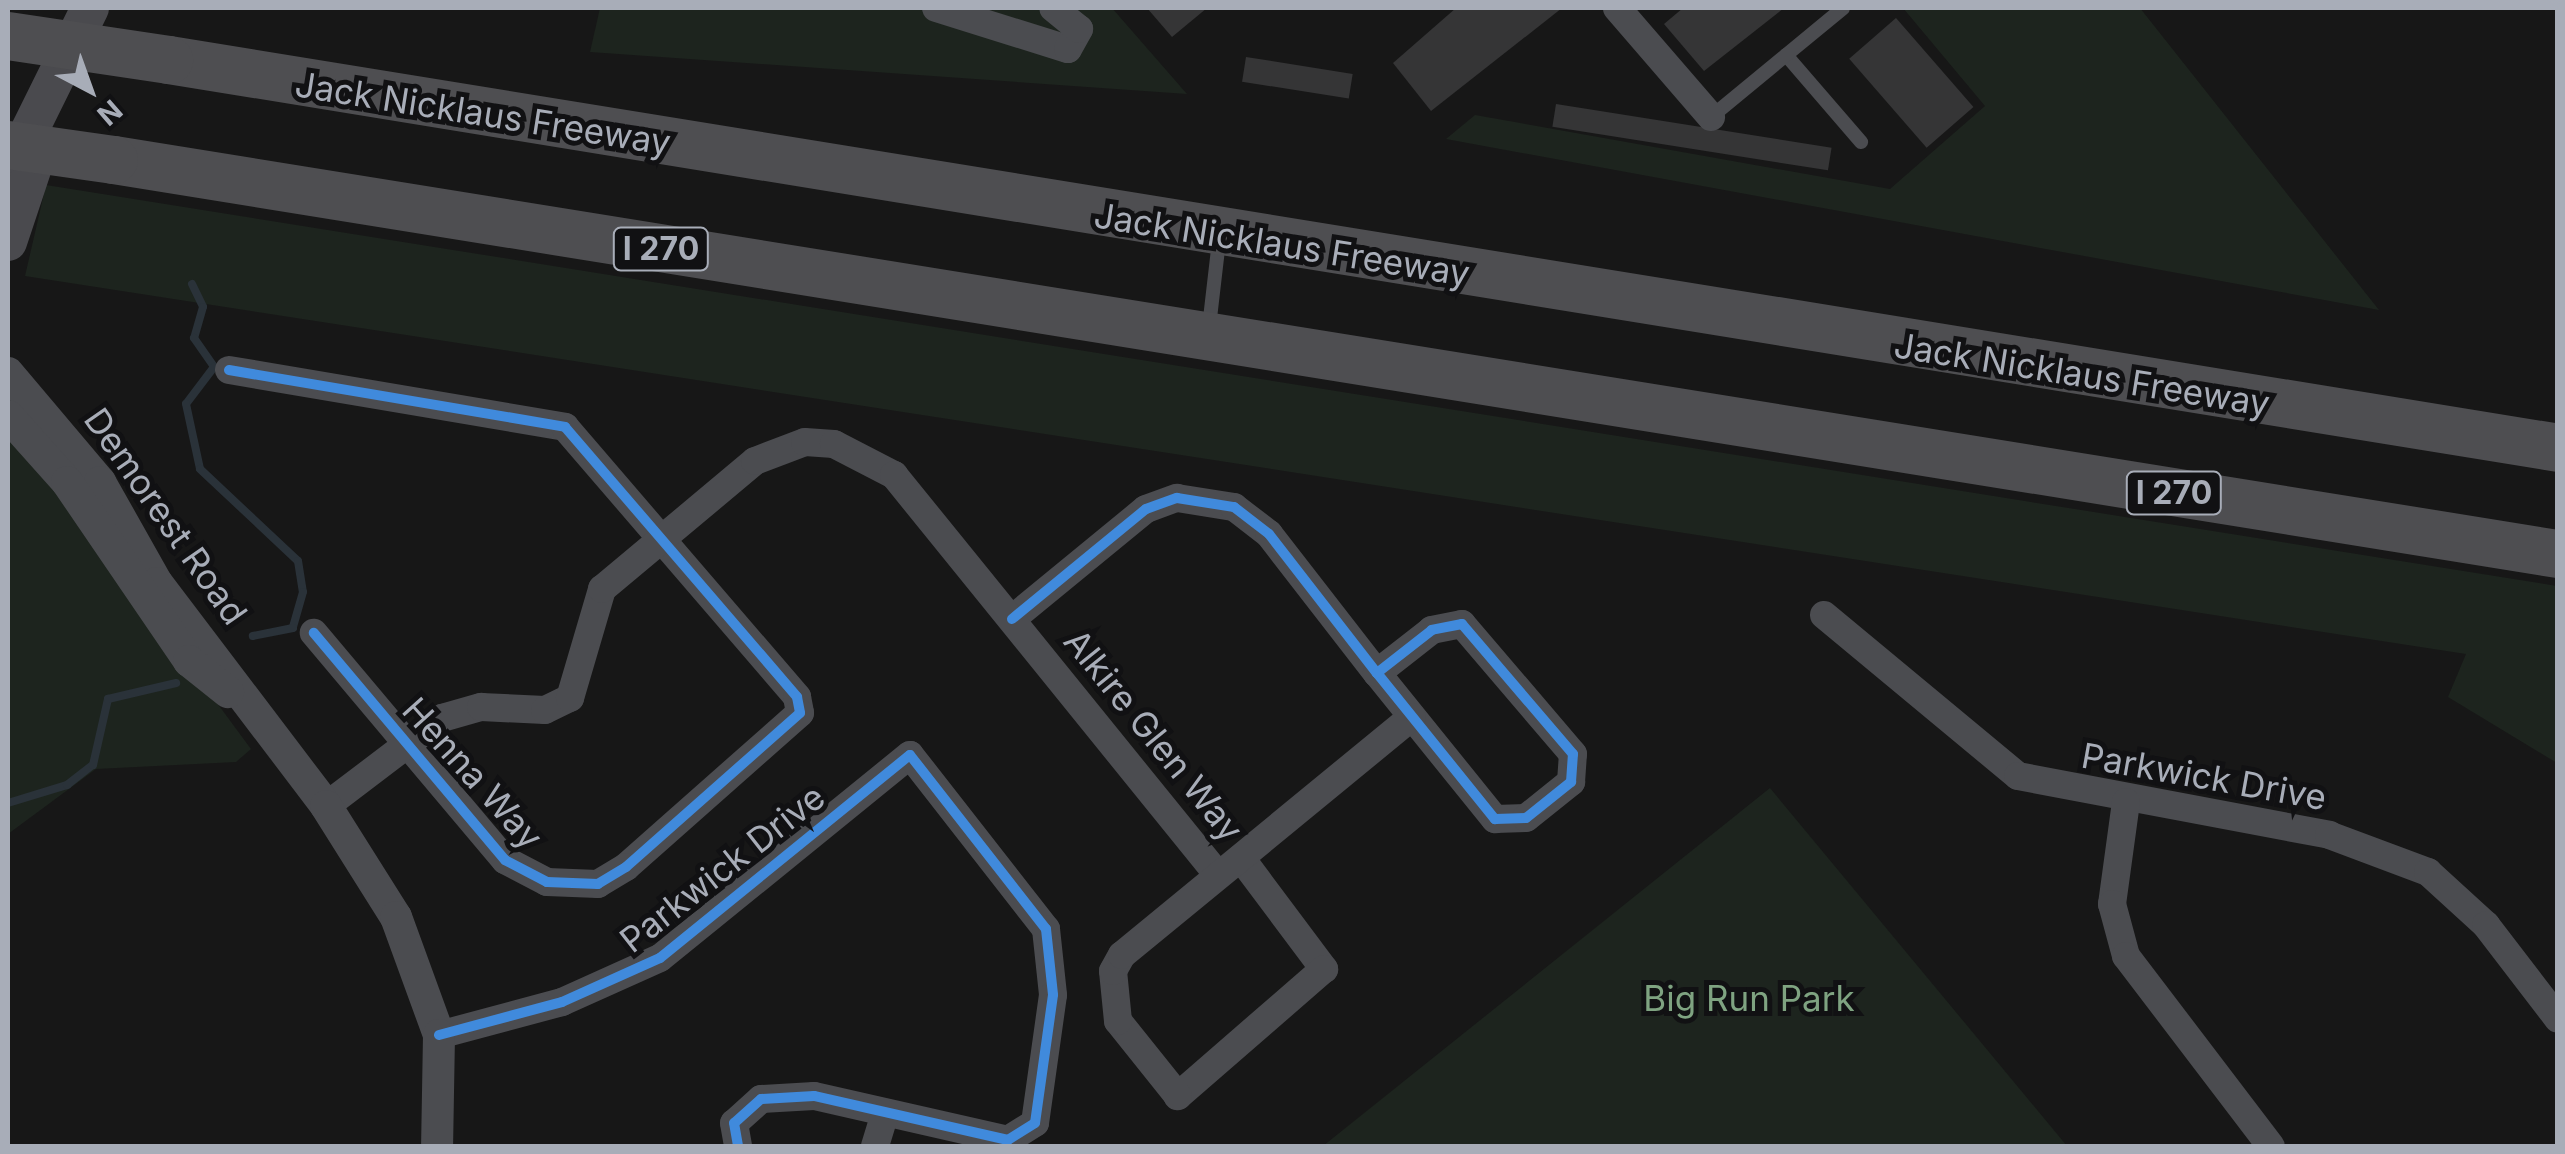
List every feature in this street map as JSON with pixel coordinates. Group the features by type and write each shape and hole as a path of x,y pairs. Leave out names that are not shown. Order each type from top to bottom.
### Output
{"highway":[{"name":"Jack Nicklaus Freeway","path":"8,36 2558,448"},
{"name":"I 270","path":"8,144 2558,554"}],"main road":[{"path":"8,174 90,8"},
{"path":"8,242 52,90"}],"street":[{"path":"945,10 1068,49 1079,29 1052,8"},
{"path":"1618,8 1711,117"},
{"path":"228,370 550,419 661,537"},
{"name":"Demorest Road","path":"8,373 100,482 157,583 326,806 396,917 439,1036 437,1146"},
{"name":"Demorest Road","path":"8,416 78,497 189,661 252,711"},
{"name":"Alkire Glen Way","path":"326,806 406,743 464,708 545,710 570,698 602,589 661,537 779,447 834,444 894,474 1218,875"},
{"path":"1012,619 1146,509 1204,500 1234,506 1268,534 1377,674 1412,717 1510,826 1578,768 1462,624 1432,630 1377,674"},
{"name":"Henna Way","path":"314,633 506,860 547,882 598,884 800,713 661,537"},
{"name":"Parkwick Drive","path":"1824,615 2018,776 2126,802 2329,835 2428,872 2486,925 2558,1019"},
{"path":"1241,858 1324,969 1178,1096 1118,1021 1113,970 1122,955 1412,717"},
{"name":"Parkwick Drive","path":"439,1036 562,1002 660,958 910,754 1046,929 1053,995 1039,1112 1018,1138 961,1140"},
{"path":"2126,802 2112,904 2126,956 2271,1146"},
{"path":"738,1146 734,1123 762,1099 814,1096 885,1113 961,1140"},
{"path":"875,1146 885,1113"}],"lane":[{"path":"1711,117 1843,8"},
{"path":"1786,55 1861,142"},
{"path":"1208,337 1220,234"}],"green space":[{"path":"600,8 1112,8 1187,94 590,52"},
{"path":"1903,8 2140,8 2379,310 1446,139 1475,115 1890,189 1985,106"},
{"path":"46,185 2557,586 2557,763 2448,697 2466,654 25,276"},
{"path":"8,434 48,474 251,749 236,762 96,769 8,834"},
{"name":"Big Run Park","path":"1770,788 2067,1146 1323,1146"}],"building":[{"path":"1147,8 1207,8 1172,37"},
{"path":"1456,8 1562,8 1431,111 1393,63"},
{"path":"1683,8 1784,8 1704,71 1664,24"},
{"path":"1896,18 1973,107 1927,148 1849,59"},
{"path":"1246,57 1353,74 1349,99 1242,82"},
{"path":"1556,104 1832,148 1828,170 1552,127"}],"waterway":[{"path":"192,284 203,307 194,338 214,367 186,404 200,469 298,561 303,592 293,628 253,636"},
{"path":"8,803 67,785 93,765 108,699 176,683"}],"cycle path":[{"path":"229,370 565,427 797,697 800,713 626,867 598,884 547,882 505,860 314,633"},
{"path":"1012,619 1146,509 1177,498 1234,507 1269,534 1377,673 1495,819 1526,818 1571,782 1573,754 1462,624 1432,630 1377,673"},
{"path":"439,1035 562,1002 660,958 910,755 1046,929 1053,995 1035,1123 1008,1140 814,1096 761,1099 734,1123 738,1146"}]}
